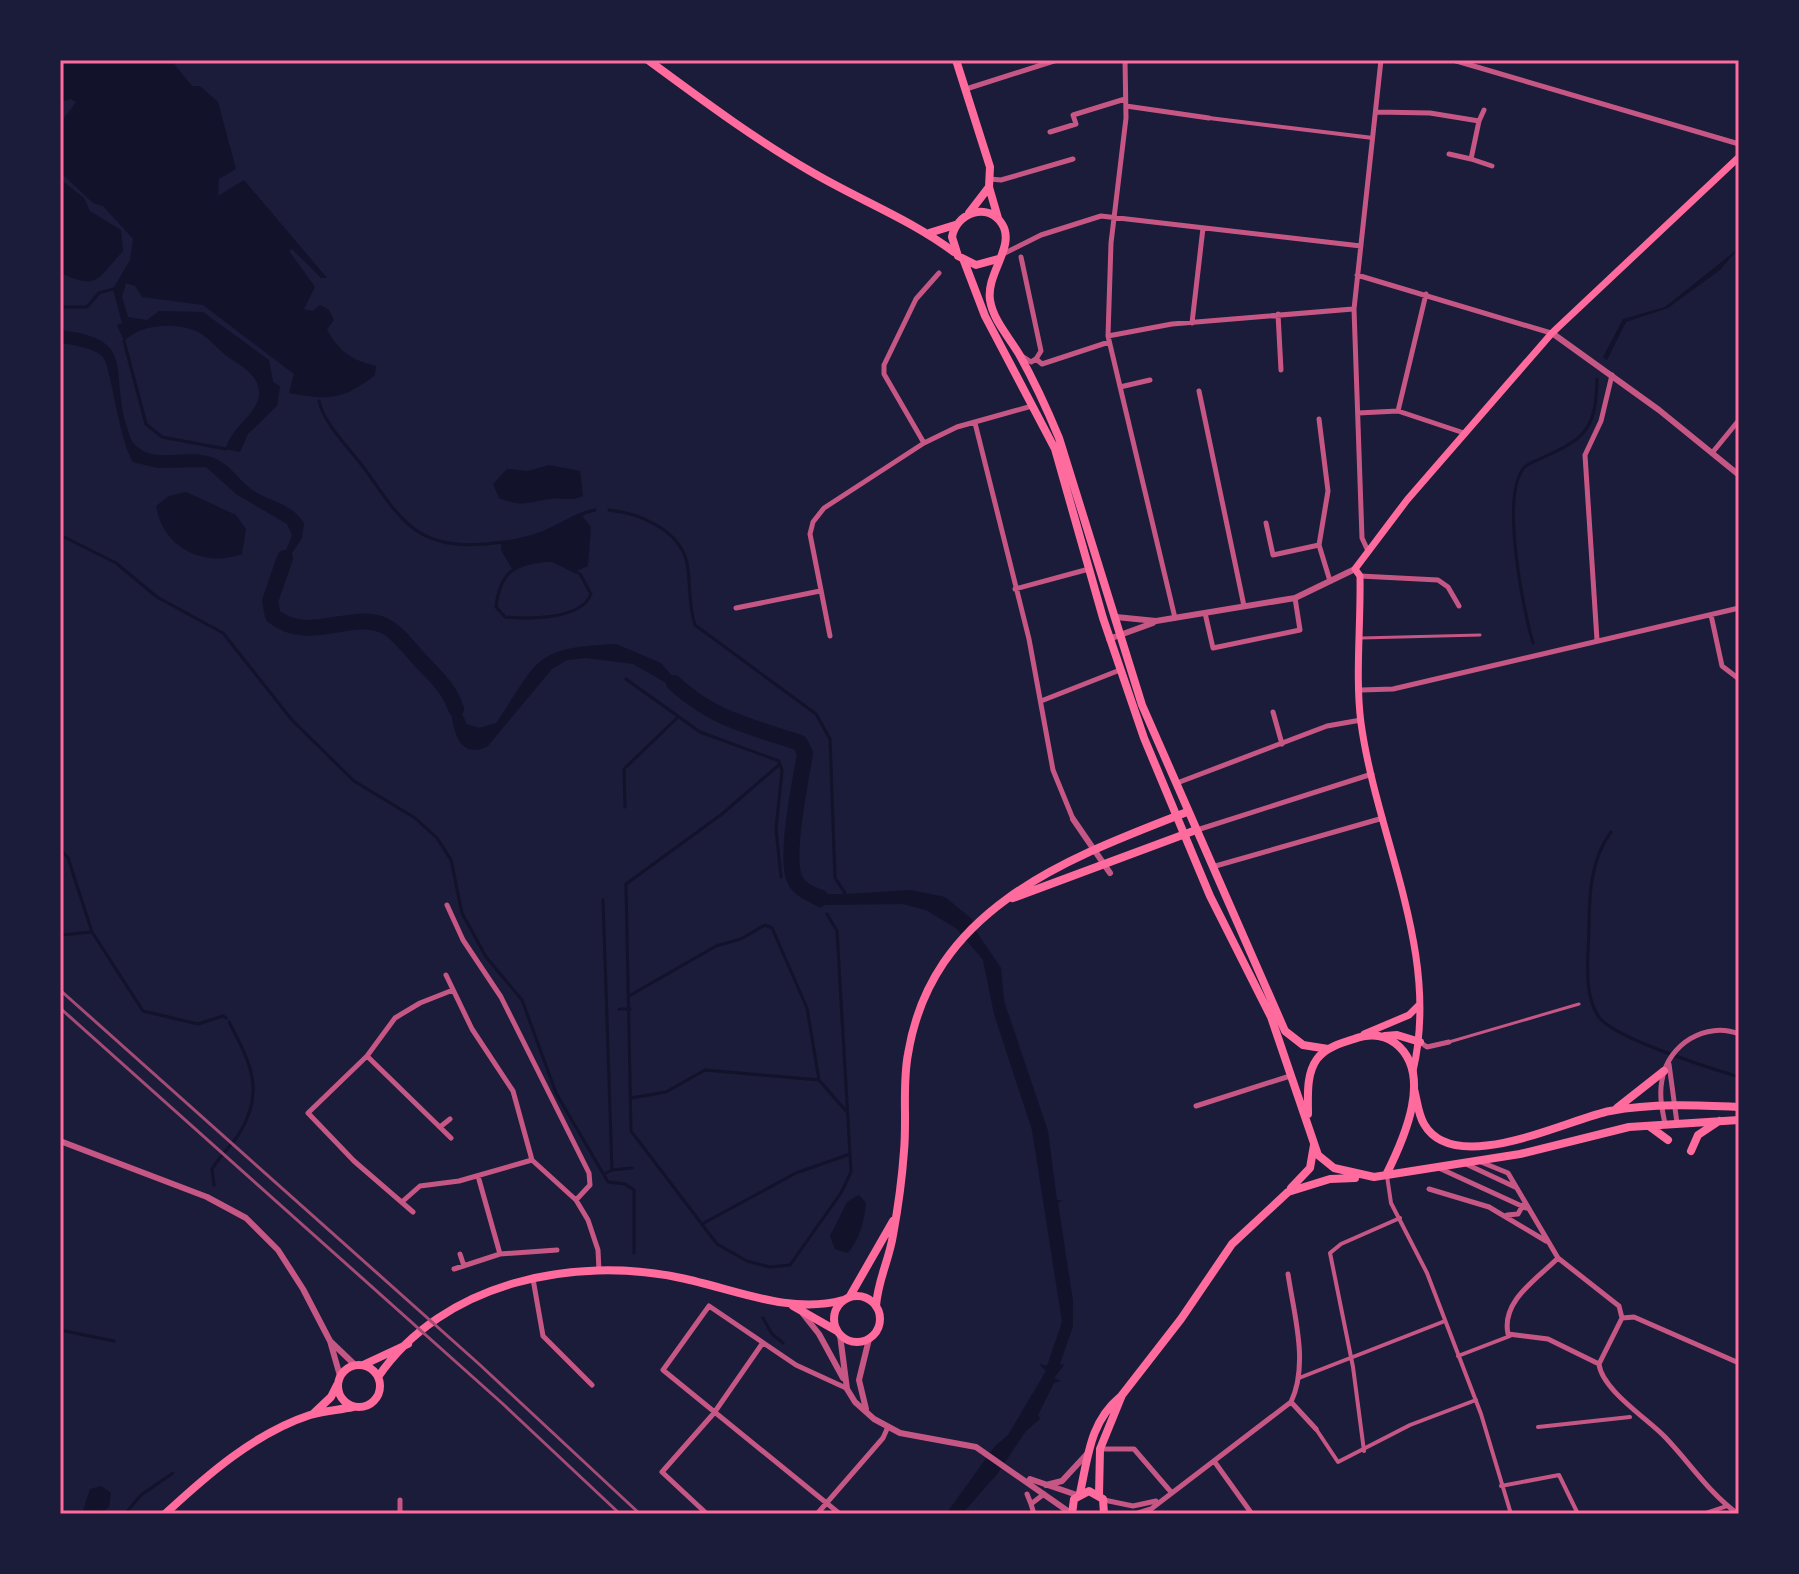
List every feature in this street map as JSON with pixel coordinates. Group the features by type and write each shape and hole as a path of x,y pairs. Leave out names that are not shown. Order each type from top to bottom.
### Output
{"main road":[{"path":"648,60 761,143 849,193 929,233 964,261 985,316 1055,449 1120,670 1175,817 1271,1017 1308,1119 1314,1145 1327,1164 1364,1177"},
{"path":"956,60 998,219 1006,234 991,280 990,303 1059,438 1142,705 1285,1031 1303,1045 1328,1049"},
{"path":"1739,157 1552,333 1368,551 1358,573 1361,720 1419,972 1420,1042 1413,1071 1414,1089 1425,1126 1449,1142 1472,1146 1510,1143 1613,1111 1661,1106 1739,1107"},
{"path":"929,233 955,225 969,214 990,183"},
{"path":"969,214 984,212 998,219"},
{"path":"954,252 952,237 955,225"},
{"path":"964,261 985,265 1001,257"},
{"path":"1018,353 1036,398 1033,406"},
{"path":"785,1303 854,1342 869,1339 880,1324 876,1306 879,1277 893,1235 904,1149 908,1053 917,1015 932,981 959,941 988,911 1035,878 1187,812"},
{"path":"1006,900 1108,868 1182,833 1196,830"},
{"path":"1308,1119 1310,1074 1318,1058 1328,1049 1409,1015 1420,1003"},
{"path":"1358,1037 1397,1035 1420,1042"},
{"path":"1380,1036 1405,1052 1413,1071"},
{"path":"1613,1111 1667,1067"},
{"path":"1386,1175 1405,1128 1414,1089"},
{"path":"1288,1192 1330,1179 1479,1162 1629,1127 1739,1120"},
{"path":"1691,1151 1698,1135 1720,1121"},
{"path":"1649,1126 1668,1140"},
{"path":"1072,1514 1072,1504 1079,1494 1088,1453 1103,1414 1122,1395 1181,1319 1232,1244 1310,1168 1314,1145"},
{"path":"838,1333 833,1317 893,1220"},
{"path":"378,1377 440,1317 472,1297 532,1278 599,1272 662,1274 785,1303 813,1305 865,1297 876,1306"},
{"path":"312,1414 331,1397 338,1380 359,1365 415,1339"},
{"path":"165,1514 230,1459 265,1436 312,1414 373,1402 380,1391 378,1377 359,1365"},
{"path":"338,1380 341,1399 353,1407"},
{"path":"1104,1514 1100,1449 1122,1395"},
{"path":"1079,1494 1101,1497"}],"street":[{"path":"966,89 1057,60"},
{"path":"1125,60 1126,106 1113,216 1109,339 1175,618"},
{"path":"1368,551 1362,538 1354,309 1381,60"},
{"path":"1453,60 1739,144"},
{"path":"1050,132 1076,124 1073,115 1125,99"},
{"path":"1126,106 1373,138"},
{"path":"1471,159 1484,110"},
{"path":"1376,112 1430,113 1479,121"},
{"path":"1449,154 1492,166"},
{"path":"990,183 1073,159"},
{"path":"1001,257 1041,235 1101,216 1361,246"},
{"path":"1192,323 1203,228"},
{"path":"1018,353 1031,362 1041,351 1021,257"},
{"path":"924,443 884,374 884,365 916,299 939,273"},
{"path":"1357,275 1552,333 1612,375 1739,475"},
{"path":"1398,411 1426,294"},
{"path":"1036,359 1042,364 1054,363 1109,339 1192,323 1354,309"},
{"path":"1278,314 1281,370"},
{"path":"1597,640 1585,455 1601,421 1612,375"},
{"path":"1120,387 1150,380"},
{"path":"1199,391 1244,606"},
{"path":"830,636 810,534 813,522 824,508 924,443 975,423 1033,406"},
{"path":"1358,413 1398,411 1465,433"},
{"path":"1319,419 1328,491 1319,545 1330,581"},
{"path":"1712,453 1739,420"},
{"path":"975,423 1029,639 1053,770 1073,819 1108,868"},
{"path":"1266,523 1273,555 1319,545"},
{"path":"1015,589 1089,569"},
{"path":"1109,639 1156,621 1295,598 1330,581 1358,573 1438,580 1448,587 1459,606"},
{"path":"736,608 820,591"},
{"path":"1205,612 1213,648 1300,630 1295,598"},
{"path":"1361,690 1393,689 1739,608"},
{"path":"1114,612 1156,621"},
{"path":"1711,615 1722,666 1739,679"},
{"path":"1041,701 1120,670"},
{"path":"1273,712 1282,744"},
{"path":"1176,783 1327,726 1361,720"},
{"path":"1196,830 1372,774"},
{"path":"1211,867 1384,818"},
{"path":"447,905 463,940 501,997 589,1173 590,1185 576,1200"},
{"path":"446,975 472,1029 513,1091 532,1160 576,1200 593,1230 599,1272"},
{"path":"301,1120 367,1056 395,1018 420,1003 453,990"},
{"path":"1665,1124 1661,1106 1667,1067 1681,1046 1708,1030 1739,1034"},
{"path":"1420,1042 1427,1047 1449,1042"},
{"path":"367,1056 451,1138"},
{"path":"1667,1067 1677,1123"},
{"path":"1196,1106 1291,1076"},
{"path":"308,1113 354,1161 413,1212"},
{"path":"440,1127 450,1119"},
{"path":"60,1141 207,1197 246,1218 278,1250 330,1341 338,1380"},
{"path":"402,1201 420,1186 478,1176 532,1160"},
{"path":"1479,1162 1504,1169 1558,1258 1619,1306 1622,1318 1599,1364 1602,1375 1738,1514"},
{"path":"1465,1164 1519,1190"},
{"path":"1438,1168 1524,1203"},
{"path":"1386,1175 1390,1200 1422,1260 1476,1400 1511,1514"},
{"path":"478,1176 500,1254"},
{"path":"1429,1189 1446,1190 1502,1213 1547,1242"},
{"path":"1502,1213 1518,1214 1524,1203"},
{"path":"1364,1451 1351,1358 1330,1253 1341,1244 1400,1218"},
{"path":"543,1238 544,1249"},
{"path":"454,1269 500,1254 557,1250"},
{"path":"460,1254 464,1266"},
{"path":"1510,1336 1506,1322 1510,1305 1558,1258"},
{"path":"1135,1514 1151,1509 1291,1402 1299,1378 1288,1274"},
{"path":"532,1278 543,1336 590,1382 594,1372"},
{"path":"840,1514 663,1370 709,1306 796,1365 846,1385"},
{"path":"799,1309 819,1334 846,1385 867,1413 887,1429 976,1447 1072,1514"},
{"path":"1622,1318 1634,1317 1739,1363"},
{"path":"1299,1378 1445,1321"},
{"path":"838,1333 846,1385"},
{"path":"1458,1356 1510,1336 1548,1339 1599,1364"},
{"path":"867,1413 859,1380 869,1339"},
{"path":"330,1341 359,1365"},
{"path":"707,1514 662,1472 714,1413 762,1344"},
{"path":"1291,1402 1316,1429 1338,1462 1410,1425 1476,1400"},
{"path":"1538,1427 1630,1417"},
{"path":"817,1514 883,1438 887,1429"},
{"path":"1100,1449 1121,1446 1139,1452 1171,1492"},
{"path":"1042,1485 1062,1481 1088,1453"},
{"path":"1214,1461 1252,1514"},
{"path":"1019,1475 1042,1485 1079,1494"},
{"path":"1501,1486 1559,1475 1578,1514"},
{"path":"1027,1494 1034,1514"},
{"path":"1031,1504 1045,1494"},
{"path":"1101,1497 1133,1506 1163,1498"},
{"path":"400,1500 400,1514"},
{"path":"1703,1514 1727,1506"}],"lane":[{"path":"1361,638 1480,635"},
{"path":"1449,1042 1579,1004"}],"shaded area":[{"path":"60,60 171,60 192,86 200,86 218,102 236,169 219,179 218,196 244,180 327,278 321,278 292,249 289,251 315,287 304,309 313,311 320,305 329,310 334,320 327,329 336,343 352,357 376,366 375,375 344,394 314,397 289,393 294,374 203,305 142,297 135,286 126,283 122,297 128,317 147,320 159,311 203,312 269,360 273,382 280,386 277,406 248,434 240,452 226,449 233,434 255,407 259,393 256,381 207,338 191,329 160,326 140,331 124,341 117,325 122,323 113,289 130,260 133,239 103,206 93,203 60,172 64,118 76,102 71,99 60,102"},
{"path":"60,179 84,198 90,211 121,230 123,251 101,275 90,281 60,273"},
{"path":"1739,248 1720,270 1668,308 1626,322 1607,360 1603,357 1623,319 1665,307"},
{"path":"60,330 84,334 111,349 116,359 126,424 136,446 152,454 215,458 254,491 299,516 304,523 302,538 275,578 292,535 287,524 236,494 206,467 158,468 133,462 102,356 93,350 60,343"},
{"path":"549,465 580,471 583,496 520,504 499,498 493,484 507,469 528,471"},
{"path":"186,492 236,515 246,529 242,554 228,558 200,556 176,543 160,521 156,506 169,496"},
{"path":"580,513 591,527 588,566 576,571 552,562 538,562 512,569 501,550 501,542 543,533"},
{"path":"616,644 661,663 689,696 633,664 586,658 567,660 552,669 487,747 475,750 466,748 460,742 455,732 450,690 467,724 479,728 496,723 541,661 568,649"},
{"path":"816,888 826,894 843,894 844,890 846,894 910,890 945,897 972,919 976,931 1001,968 1004,1001 1048,1131 1057,1200 1062,1200 1058,1203 1073,1301 1073,1326 1060,1364 1064,1365 1054,1378 1061,1381 1054,1383 1038,1415 1040,1419 1026,1431 997,1474 962,1514 946,1514 995,1446 1008,1435 1046,1371 1039,1364 1047,1366 1062,1322 1032,1130 994,1014 983,960 957,929 926,910 902,904 824,905 821,908 811,903 804,890"},
{"path":"859,1195 866,1203 858,1236 848,1253 835,1249 830,1236 847,1202"},
{"path":"101,1486 111,1493 109,1507 100,1514 82,1514 90,1489"}],"waterway":[{"path":"60,307 87,307 99,293 113,289"},
{"path":"124,341 146,424 162,437 226,449"},
{"path":"1533,643 1516,554 1514,504 1517,483 1527,465 1570,444 1586,429 1594,409 1597,379"},
{"path":"319,401 333,429 390,505 414,529 428,537 462,545 512,541 539,534 595,510"},
{"path":"609,510 645,519 676,541 687,563 695,625 816,714 830,739 835,878 845,893"},
{"path":"60,535 116,563 157,597 223,633 292,720 354,781 415,818 437,838 451,860 462,913 486,957 522,1000 556,1093 608,1182 625,1184 634,1190 634,1253"},
{"path":"285,558 270,601 273,616 301,628 358,622 385,626 442,683 456,709"},
{"path":"551,560 580,574 591,594 585,603 577,609 553,616 505,617 496,607 506,577 519,567 551,560"},
{"path":"626,679 700,732 779,761 782,771 776,829 781,877"},
{"path":"674,683 719,714 800,743 805,753 792,837 792,869 800,886 821,898"},
{"path":"625,807 624,769 677,718"},
{"path":"770,1267 747,1261 717,1244 631,1131 626,884 722,814 780,764"},
{"path":"1611,832 1595,865 1591,889 1588,985 1594,1008 1608,1026 1624,1034 1664,1052 1739,1077"},
{"path":"60,849 68,858 92,932 143,1011 198,1024 223,1016 226,1018"},
{"path":"603,900 612,1170 604,1174"},
{"path":"770,1267 790,1265 841,1193 851,1172 837,931 827,914"},
{"path":"629,996 716,946 741,939 765,925 772,928 807,1008 819,1080"},
{"path":"60,935 92,932"},
{"path":"619,1009 630,1009"},
{"path":"214,1185 212,1169 239,1134 252,1104 249,1064 229,1022"},
{"path":"631,1098 666,1092 705,1070 819,1080 846,1111"},
{"path":"702,1224 796,1173 850,1154"},
{"path":"612,1170 632,1168"},
{"path":"763,1318 772,1334 783,1343"},
{"path":"60,1330 114,1341"},
{"path":"125,1514 141,1495 173,1473"}],"railway":[{"path":"60,990 479,1364 640,1514"},
{"path":"60,1008 503,1404 620,1514"}]}
